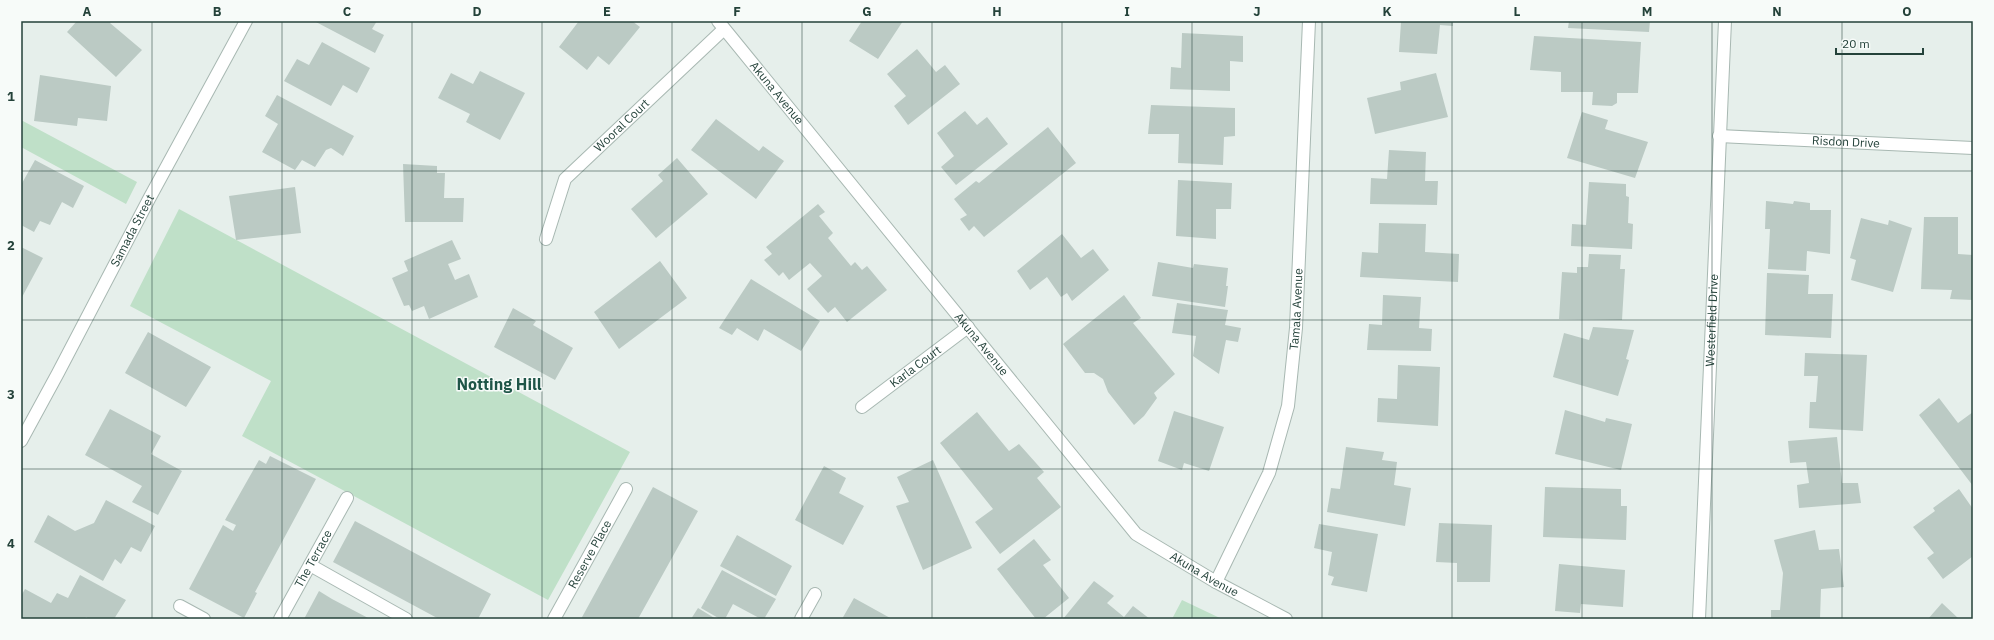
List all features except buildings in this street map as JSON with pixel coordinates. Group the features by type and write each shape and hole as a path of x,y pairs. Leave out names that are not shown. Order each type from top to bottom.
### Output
{"street":[{"name":"Samada Street","path":"21,441 149,199 246,21"},
{"name":"Tamala Avenue","path":"1216,582 1269,473 1288,406 1296,328 1309,21"},
{"name":"Westerfield Drive","path":"1699,619 1725,21"},
{"name":"Akuna Avenue","path":"721,25 1136,534 1216,582 1286,619"},
{"name":"Wooral Court","path":"546,239 565,179 721,25"},
{"name":"Risdon Drive","path":"1719,136 1973,148"},
{"name":"Karla Court","path":"862,407 968,327"},
{"name":"Reserve Place","path":"554,619 626,489"},
{"name":"The Terrace","path":"280,619 347,498"},
{"path":"310,565 406,619"},
{"path":"801,619 815,594"},
{"path":"180,606 204,619"}],"green space":[{"path":"21,120 137,182 126,204 21,147"},
{"path":"179,209 630,452 548,600 242,436 271,381 130,306"},
{"path":"1182,600 1222,619 1172,619"}],"district":[{"name":"Notting Hill","path":"499,384"}]}
